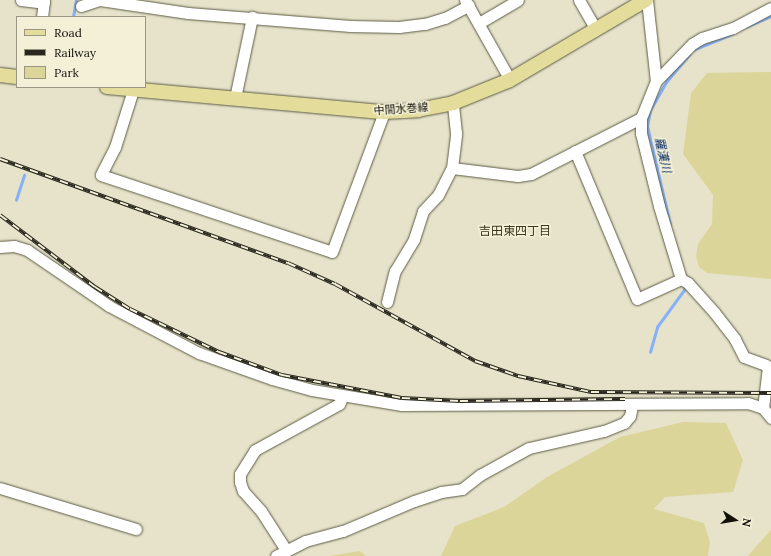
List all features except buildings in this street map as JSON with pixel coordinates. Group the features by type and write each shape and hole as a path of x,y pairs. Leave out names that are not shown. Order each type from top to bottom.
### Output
{"main road":[{"name":"中間水巻線","path":"116,88 384,112 418,110 453,103 510,80 596,30 633,4 647,0"},
{"path":"0,76 16,77"}],"street":[{"path":"21,0 44,2 42,16"},
{"path":"80,8 100,0 163,5 252,17 350,26 399,27 438,20 467,3 510,80"},
{"path":"479,23 518,0"},
{"path":"579,0 596,30"},
{"path":"647,0 656,81"},
{"path":"681,280 659,206 642,133 641,118 656,81 692,44 702,38 733,28 771,8"},
{"path":"236,98 252,17"},
{"path":"134,90 115,147 101,175 332,252 384,112"},
{"path":"387,302 395,271 414,239 424,211 438,195 452,168 456,133 453,103"},
{"path":"452,168 518,176 531,174 641,118"},
{"path":"575,151 637,299 681,280 688,283 714,312 735,339 744,357 766,364 768,373 763,408"},
{"path":"0,247 14,246 27,250 108,306 199,353 272,379 343,396 402,405 632,406 748,403 763,408 771,418"},
{"path":"286,550 261,511 243,491 240,482 240,474 255,450 339,404 343,396"},
{"path":"276,556 305,541 343,531 441,492 462,489 485,472 529,448 604,431 624,423 630,416 632,406"},
{"path":"0,488 136,529"}],"green space":[{"path":"771,72 771,279 707,273 699,267 696,256 698,244 712,224 713,195 683,154 691,93 707,73"},
{"path":"683,422 726,423 743,460 733,492 665,497 654,509 704,523 710,542 708,556 441,556 455,526 504,507 547,477 620,437"},
{"path":"771,530 771,556 748,556 754,549"},
{"path":"360,551 366,556 329,556"}],"waterway":[{"path":"73,16 76,0"},
{"name":"羅漢川","path":"746,27 771,16"},
{"name":"羅漢川","path":"693,50 732,34"},
{"name":"羅漢川","path":"670,225 647,126 650,110 667,81 690,54"},
{"path":"16,200 24,175"},
{"name":"羅漢川","path":"650,352 657,327 684,290 684,284"}],"railway":[{"path":"0,159 288,263 335,284 475,361 518,376 591,392 771,393"},
{"path":"0,215 95,287 130,309 219,352 282,375 402,398 460,401 625,399"}],"district":[{"name":"吉田東四丁目","path":"515,231"}]}
